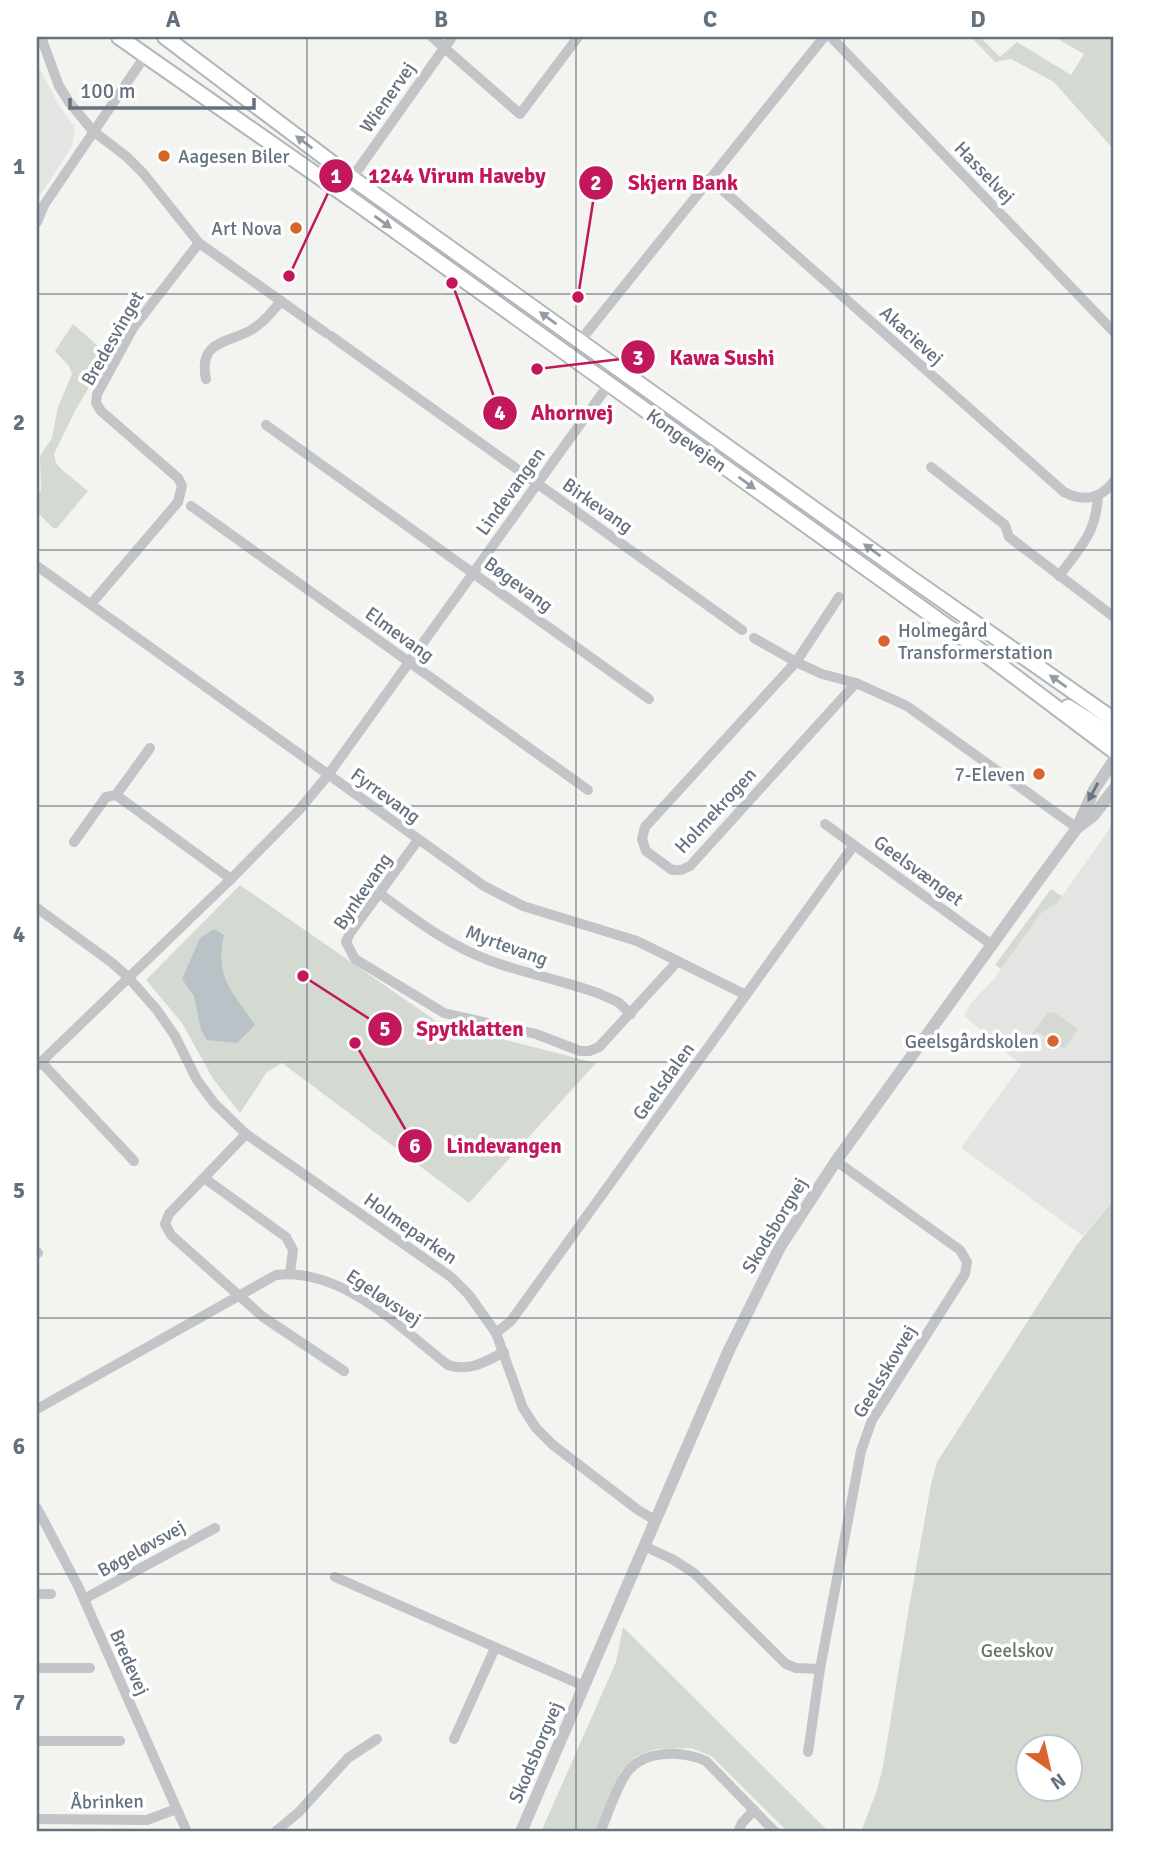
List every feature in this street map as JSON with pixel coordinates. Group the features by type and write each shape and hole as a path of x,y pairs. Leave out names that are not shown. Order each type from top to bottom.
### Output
{"main road":[{"name":"Kongevejen","path":"119,37 609,384 1013,675 1114,751"},
{"name":"Kongevejen","path":"165,37 352,178 1114,720"},
{"path":"1013,675 1114,736"}],"street":[{"path":"41,37 59,86 93,131 143,173 199,243 281,301 262,323 215,346 206,354 203,364 206,379"},
{"path":"432,37 520,114 578,37"},
{"name":"Wienervej","path":"352,178 452,37"},
{"path":"580,341 824,37"},
{"name":"Hasselvej","path":"831,37 1114,332"},
{"path":"37,222 44,205 145,56"},
{"name":"Akacievej","path":"710,179 1064,492 1075,498 1098,495"},
{"name":"Bredesvinget","path":"91,604 178,502 181,494 182,486 178,478 101,411 96,403 97,394 134,328 199,243"},
{"name":"Birkevang","path":"281,301 743,630"},
{"name":"Lindevangen","path":"134,1161 39,1064 299,810 328,775 609,384"},
{"name":"Bøgevang","path":"266,425 649,699"},
{"path":"931,467 1005,525 1009,537 1114,617"},
{"path":"1059,576 1093,528 1098,495 1114,481"},
{"name":"Elmevang","path":"191,506 588,790"},
{"name":"Fyrrevang","path":"37,566 484,886 523,906 612,932 746,995"},
{"name":"Holmekrogen","path":"839,597 796,662 645,827 642,839 646,851 672,870 690,866 856,683"},
{"path":"754,638 822,674 856,683 907,706 1077,828"},
{"path":"74,842 106,797 116,795 149,748"},
{"name":"Skodsborgvej","path":"521,1832 757,1289 805,1205 1077,828 1094,790 1114,760"},
{"name":"Skodsborgvej","path":"1077,828 1093,816 1114,789"},
{"path":"116,795 231,879"},
{"name":"Geelsvænget","path":"825,824 992,945"},
{"name":"Bynkevang","path":"418,840 350,933 346,943 355,959 431,1007 457,1017 536,1034 580,1051 589,1051 599,1046 631,1014 678,961"},
{"name":"Geelsdalen","path":"496,1333 511,1321 854,845"},
{"name":"Myrtevang","path":"379,893 429,930 456,945 490,961 600,994 618,1002 631,1014"},
{"name":"Holmeparken","path":"37,908 128,977 176,1036 202,1087 214,1103 246,1134 451,1277 469,1295 496,1333 523,1408 536,1428 553,1446 655,1520"},
{"path":"246,1134 169,1214 166,1224 170,1235 263,1317 345,1371"},
{"name":"Geelsskovvej","path":"808,1752 820,1669 860,1451 872,1420 965,1274 967,1262 960,1250 836,1161"},
{"path":"37,1409 276,1275 290,1273 293,1250 286,1237 204,1178"},
{"name":"Egeløvsvej","path":"290,1273 335,1284 358,1296 449,1365 469,1368 504,1352"},
{"name":"Bredevej","path":"37,1508 84,1599 187,1832"},
{"name":"Bøgeløvsvej","path":"84,1599 215,1528"},
{"path":"644,1546 694,1573 786,1664 796,1668 820,1669"},
{"name":"Skodsborgvej","path":"335,1577 584,1686"},
{"path":"37,1594 51,1594"},
{"path":"454,1739 495,1648"},
{"path":"37,1668 90,1668"},
{"path":"275,1832 299,1812 348,1758 377,1739"},
{"path":"37,1741 120,1741"},
{"path":"600,1832 624,1775 637,1763 669,1753 692,1755 706,1762 775,1832"},
{"name":"Åbrinken","path":"37,1819 147,1820 176,1809"},
{"path":"738,1832 754,1810"}],"shaded area":[{"path":"37,64 60,107 75,127 72,146 37,200"},
{"name":"Geelsgårdskolen","path":"1114,822 1114,1199 1083,1236 961,1148 1021,1065 964,1016 971,1003 994,979 1053,895 1060,899"},
{"path":"214,929 224,935 222,962 228,983 255,1025 237,1043 207,1040 201,1030 194,996 182,979 200,938"}],"green space":[{"path":"971,37 980,37 1000,57 1017,42 1071,75 1084,54 1054,37 1114,37 1114,150 1054,82 1011,59 995,62"},
{"path":"73,324 108,355 76,409 54,454 61,469 88,491 57,528 53,528 37,512 37,496 41,491 40,456 52,438 58,407 72,374 69,366 55,351"},
{"path":"240,885 439,1023 596,1063 469,1203 282,1063 267,1072 240,1113 213,1079 182,1023 146,980"},
{"path":"1051,889 1062,896 1056,904 1041,913 1001,969 995,965"},
{"path":"1048,1012 1055,1013 1078,1029 1064,1049 1037,1032 1029,1044 1027,1042"},
{"name":"Geelskov","path":"1114,1199 1114,1832 861,1832 883,1766 908,1613 937,1462 1076,1246"},
{"path":"623,1627 829,1832 788,1832 711,1756 691,1748 656,1749 635,1757 621,1771 595,1832 541,1832 616,1662"}],"place":[{"name":"Aagesen Biler","path":"164,156"},
{"name":"Art Nova","path":"296,228"},
{"name":"1244 Virum Haveby","path":"289,276"},
{"name":"Ahornvej","path":"452,283"},
{"name":"Skjern Bank","path":"578,297"},
{"name":"Kawa Sushi","path":"537,369"},
{"name":"Holmegård Transformerstation","path":"884,641"},
{"name":"7-Eleven","path":"1039,774"},
{"name":"Spytklatten","path":"303,976"},
{"name":"Geelsgårdskolen","path":"1053,1041"},
{"name":"Lindevangen","path":"355,1043"}]}
